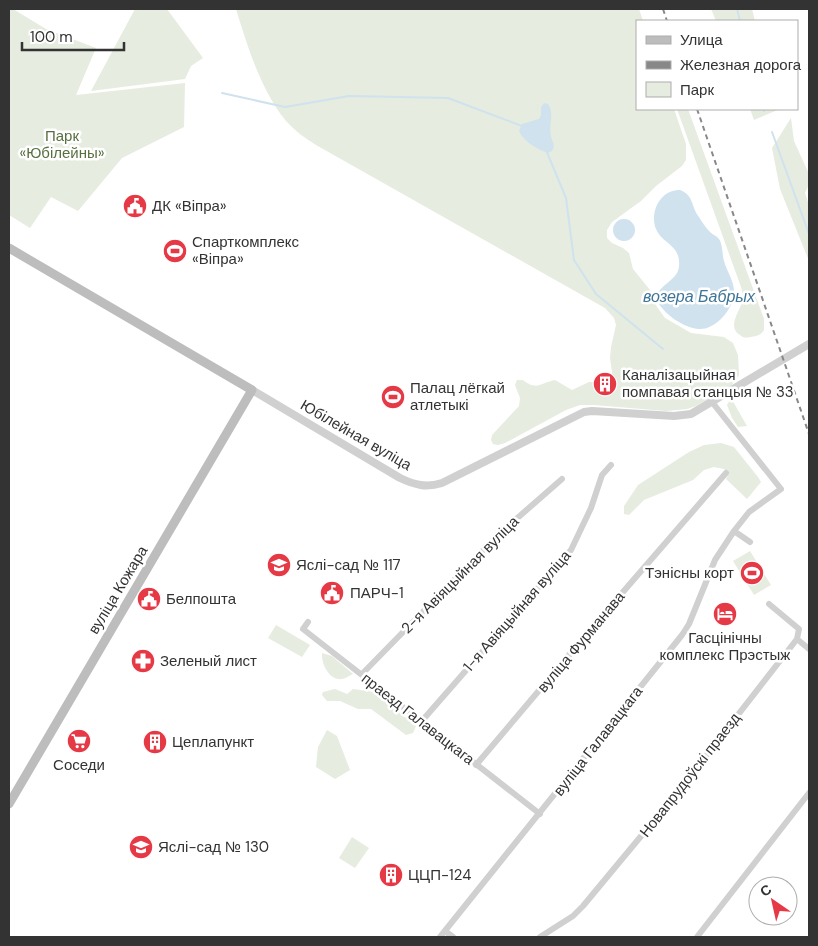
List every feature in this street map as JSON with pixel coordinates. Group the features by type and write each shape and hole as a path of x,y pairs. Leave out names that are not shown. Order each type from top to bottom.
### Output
{"main road":[{"name":"Юбілейная вуліца","path":"9,248 252,390"},
{"name":"вуліца Кожара","path":"9,804 252,390"}],"street":[{"path":"712,402 809,344"},
{"name":"Юбілейная вуліца","path":"252,390 400,478 424,486 442,483 584,412 681,416 691,414 712,402"},
{"name":"вуліца Галавацкага","path":"440,937 540,814 689,624 716,560 734,531 750,512 781,489 712,402"},
{"name":"1-я Авіяцыйная вуліца","path":"422,722 571,550 591,508 602,474 611,465"},
{"name":"вуліца Фурманава","path":"476,765 726,473"},
{"name":"2-я Авіяцыйная вуліца","path":"362,674 498,536 562,479"},
{"path":"734,531 750,542"},
{"path":"769,604 799,629 797,639 809,649"},
{"name":"праезд Галавацкага","path":"308,622 304,629 540,814"},
{"name":"Новапрудоўскі праезд","path":"540,937 573,916 583,906 681,788 797,639"},
{"path":"697,937 809,793"},
{"path":"445,931 453,937"}],"green space":[{"name":"Парк «Юбілейны»","path":"9,9 13,9 46,29 96,48 76,95 185,83 184,127 122,158 78,211 51,197 30,228 9,215"},
{"path":"135,9 167,9 203,58 191,66 185,79 91,91"},
{"path":"236,9 639,9 643,20 636,20 636,110 674,110 686,144 686,160 682,166 656,186 641,201 612,222 607,230 607,238 629,253 633,269 650,290 657,307 665,318 691,333 724,337 733,343 738,355 739,375 731,386 696,406 687,409 666,411 580,405 566,410 505,443 493,444 491,440 492,435 519,406 520,398 515,385 517,380 523,380 535,386 555,380 572,390 589,382 593,382 603,390 610,388 613,379 610,358 616,325 614,318 605,308 304,137 286,121 277,109 262,82"},
{"path":"711,9 752,9 755,20 716,20"},
{"path":"677,110 688,110 764,319 764,330 757,336 743,337 734,327 735,318 743,299 741,287"},
{"path":"750,110 778,110 754,120"},
{"path":"791,118 794,141 809,174 809,184 805,193 809,205 809,261 780,189 772,148"},
{"path":"731,398 747,426 738,427 732,418 727,405"},
{"path":"721,443 734,447 761,482 747,499 726,479 729,474 724,469 714,467 704,470 693,480 644,500 629,515 624,514 624,506 638,485 689,452 704,445"},
{"name":"Тэнісны корт","path":"750,551 771,585 754,595 733,561"},
{"path":"276,625 310,645 302,657 268,638"},
{"path":"322,653 332,656 353,674 343,679 333,677 324,666"},
{"path":"335,689 347,694 353,689 374,692 416,726 413,733 406,735 371,709 358,709 340,701 327,701 322,695 323,692"},
{"path":"327,730 337,736 350,770 335,779 316,767 318,747"},
{"path":"352,837 369,848 355,868 339,858"}],"water":[{"path":"544,103 548,104 551,112 550,132 554,145 552,151 548,153 531,145 519,131 522,124 539,119 541,107"},
{"name":"возера Бабрых","path":"680,190 688,195 704,225 719,239 724,261 733,285 733,300 727,312 712,326 699,329 687,326 669,315 657,300 663,287 675,276 679,267 679,259 674,249 656,229 654,216 662,197 667,193"},
{"path":"624,219 632,222 635,230 632,238 624,241 616,238 613,230 616,222"}],"waterway":[{"path":"737,9 740,20"},
{"path":"222,93 285,107 349,96 448,98 522,126"},
{"path":"772,132 809,234"},
{"path":"546,150 566,198 574,260 596,294 663,349"}],"railway":[{"path":"663,9 667,20"},
{"path":"697,110 809,434"}],"place":[{"name":"ДК «Віпра»","path":"135,206"},
{"name":"Спарткомплекс «Віпра»","path":"175,251"},
{"name":"Каналізацыйная помпавая станцыя № 33","path":"605,384"},
{"name":"Палац лёгкай атлетыкі","path":"393,397"},
{"name":"Яслі-сад № 117","path":"279,565"},
{"name":"Тэнісны корт","path":"752,573"},
{"name":"ПАРЧ-1","path":"332,593"},
{"name":"Белпошта","path":"149,599"},
{"name":"Гасцінічны комплекс Прэстыж","path":"725,614"},
{"name":"Зеленый лист","path":"143,661"},
{"name":"Соседи","path":"79,741"},
{"name":"Цеплапункт","path":"155,742"},
{"name":"Яслі-сад № 130","path":"141,847"},
{"name":"ЦЦП-124","path":"391,875"}]}
